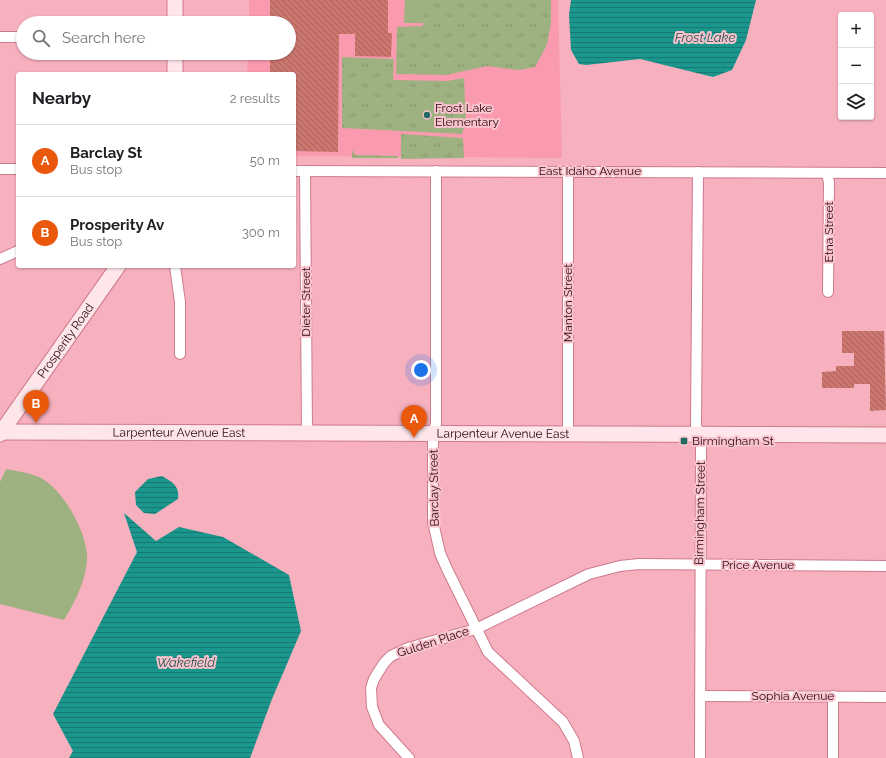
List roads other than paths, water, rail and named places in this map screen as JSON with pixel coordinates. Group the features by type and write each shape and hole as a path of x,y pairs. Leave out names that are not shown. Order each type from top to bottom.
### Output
{"street":[{"path":"175,0 175,16"},
{"path":"0,37 16,38"},
{"path":"175,60 175,72"},
{"path":"0,169 16,169"},
{"name":"East Idaho Avenue","path":"296,171 886,173"},
{"name":"Dieter Street","path":"305,171 307,432"},
{"name":"Barclay Street","path":"436,171 436,424 433,433 432,506 436,538 447,569 488,652 563,722 574,741 578,758"},
{"name":"Manton Street","path":"568,171 568,434"},
{"name":"Birmingham Street","path":"698,172 696,418 701,447 700,758"},
{"name":"Etna Street","path":"827,173 829,183 828,292"},
{"path":"0,258 16,252"},
{"name":"Prosperity Road","path":"0,433 117,268"},
{"path":"175,268 180,302 180,354"},
{"name":"Larpenteur Avenue East","path":"0,433 307,432 886,435"},
{"name":"Price Avenue","path":"476,629 589,574 604,569 638,564 886,566"},
{"name":"Gulden Place","path":"409,758 384,731 374,716 371,688 378,670 391,656 399,651 476,629"},
{"name":"Sophia Avenue","path":"700,696 886,697"},
{"path":"833,696 833,758"}],"water":[{"name":"Frost Lake","path":"571,0 756,0 746,40 732,70 713,77 640,59 586,65 579,64 571,50 569,15"},
{"path":"162,476 172,482 178,491 178,499 155,514 144,513 136,505 135,492 148,479"},
{"name":"Wakefield","path":"124,513 156,541 179,527 223,537 289,575 301,631 272,699 250,758 69,758 73,751 53,714 137,552"}],"place":[{"name":"Frost Lake Elementary","path":"427,115"},
{"name":"Prosperity Av","path":"36,423"},
{"name":"Barclay St","path":"414,438"},
{"name":"Birmingham St","path":"684,441"}]}
